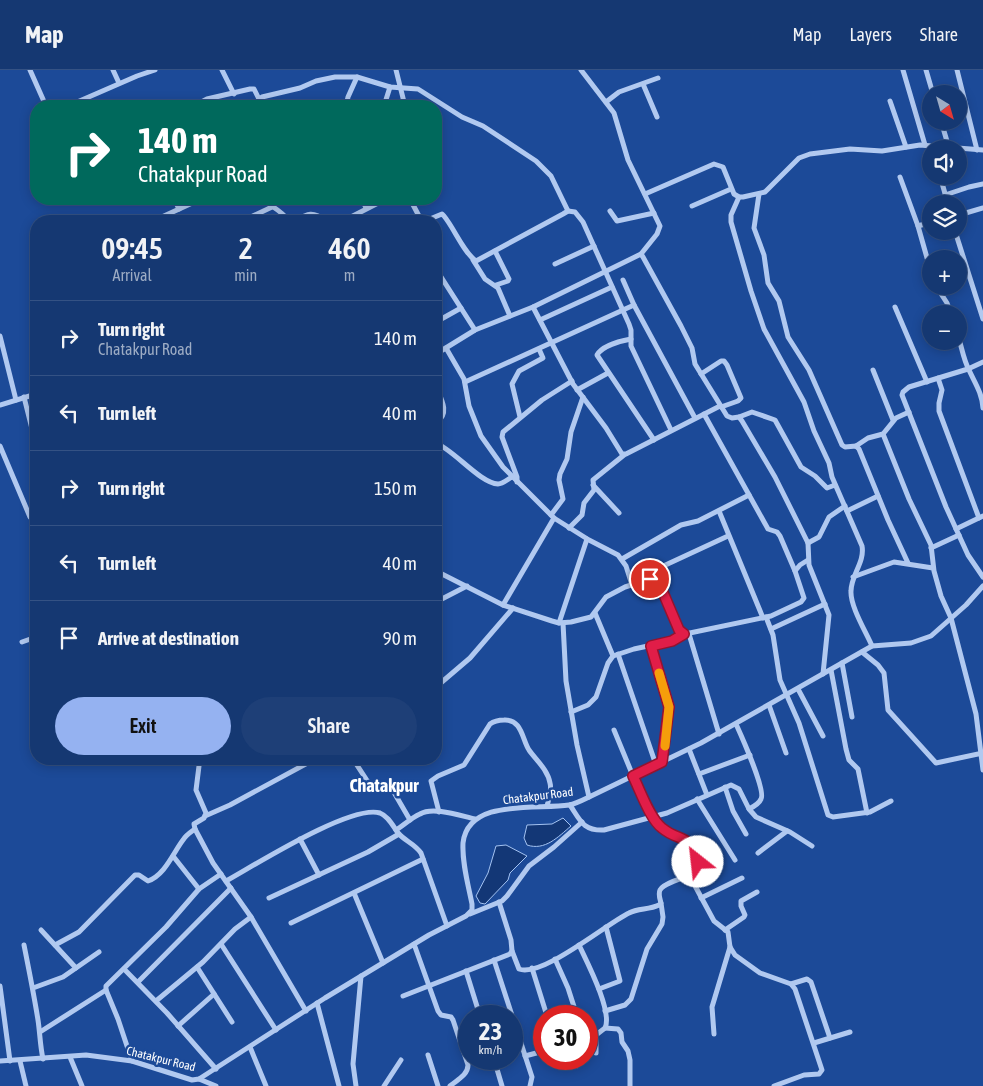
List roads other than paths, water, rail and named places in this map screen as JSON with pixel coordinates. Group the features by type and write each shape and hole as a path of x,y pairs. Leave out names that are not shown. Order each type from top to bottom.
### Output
{"street":[{"path":"30,70 43,100"},
{"path":"113,70 119,84"},
{"path":"82,100 155,70"},
{"path":"222,70 234,94"},
{"path":"396,70 404,100"},
{"path":"442,350 475,330 533,307 641,254 660,229 624,149 614,112 581,70"},
{"path":"904,70 923,140"},
{"path":"926,70 930,85"},
{"path":"957,70 980,150 967,149"},
{"path":"204,100 250,89 254,90 259,99 274,93 300,88 323,79 335,77 357,77 390,87 422,91 435,100"},
{"path":"347,100 357,77"},
{"path":"606,102 619,92 658,78"},
{"path":"643,84 657,117"},
{"path":"386,100 390,87"},
{"path":"890,101 906,147"},
{"path":"442,105 483,126 536,161 551,176 568,211"},
{"path":"645,194 714,164 722,165 725,169 734,194 739,197 759,194 768,190 780,174 799,158 810,154 850,149 882,151 922,145"},
{"path":"900,177 925,250"},
{"path":"942,185 945,195 983,184"},
{"path":"692,206 732,189"},
{"path":"759,194 755,233 763,251 768,283 779,302 786,332 808,370 842,444 845,448 856,446 868,438 883,434 893,420 909,412"},
{"path":"739,197 730,222 764,329 804,402 862,550 859,565 853,578 851,597 872,646"},
{"path":"177,205 179,209"},
{"path":"166,215 188,205"},
{"path":"354,215 373,205"},
{"path":"254,215 272,206 284,215"},
{"path":"967,213 983,208"},
{"path":"474,260 479,260 568,211 575,212 579,216 594,246 632,330 631,346 672,430"},
{"path":"610,211 617,221 654,213"},
{"path":"440,215 442,214 444,216 488,281 496,285 510,316"},
{"path":"918,226 922,225"},
{"path":"958,240 983,319"},
{"path":"555,264 594,246"},
{"path":"496,251 509,279 496,285"},
{"path":"641,254 692,348 695,364 729,418 752,412 772,418 778,424 804,470 815,476 827,488 835,485"},
{"path":"442,278 475,330"},
{"path":"623,280 634,305 695,418"},
{"path":"540,320 612,287"},
{"path":"465,382 634,305"},
{"path":"533,307 577,390 624,455"},
{"path":"896,307 927,382"},
{"path":"442,319 461,308"},
{"path":"0,336 16,400"},
{"path":"631,339 618,342 597,353 608,373 654,440"},
{"path":"446,348 465,382 469,406 481,436 499,462 552,517 587,539 618,555 622,559 632,585"},
{"path":"520,417 512,384 519,371 543,358 539,349"},
{"path":"962,350 968,369 975,380 983,408"},
{"path":"569,528 582,516 584,503 594,490 593,480 624,455 695,418 742,398 724,361 701,374"},
{"path":"983,362 968,369 909,388 903,392 903,398 958,532 974,566 983,577"},
{"path":"873,370 893,420"},
{"path":"577,390 608,373"},
{"path":"931,548 981,517 939,411 942,390 938,378"},
{"path":"518,482 502,437 505,429 542,400 572,381"},
{"path":"0,406 30,396"},
{"path":"24,397 30,421"},
{"path":"503,605 563,499 559,480 560,474 567,459 571,432 583,397"},
{"path":"442,403 444,408 442,418"},
{"path":"571,712 588,705 596,697 608,663 616,655 672,641 687,634 764,618 803,600 796,571 780,536 777,532 768,529 704,414"},
{"path":"739,416 775,477 808,543 808,560 829,615 823,674"},
{"path":"883,434 909,499 929,540 933,568 941,596 951,618 980,725 983,768"},
{"path":"0,446 30,517"},
{"path":"856,446 908,564"},
{"path":"442,447 453,453 477,474 496,483 502,483 512,477"},
{"path":"592,484 619,513"},
{"path":"622,559 681,525 693,523 748,495"},
{"path":"808,543 819,537 829,517 878,496"},
{"path":"718,511 764,618 771,629 779,678 800,723 828,815 833,817 867,813 891,801"},
{"path":"650,579 658,568 728,536"},
{"path":"587,539 561,623 566,681 589,797"},
{"path":"796,571 800,564 808,560"},
{"path":"853,578 894,562 933,568"},
{"path":"442,574 503,605 561,623 591,618 606,597 632,585 656,579 679,630 687,634 719,734"},
{"path":"442,599 467,586"},
{"name":"Chatakpur Road","path":"476,819 484,814 522,807 570,805 589,797 719,734 872,646 925,639 937,632 983,586"},
{"path":"771,629 826,604"},
{"path":"442,682 470,658 512,608"},
{"path":"595,614 616,655 656,765"},
{"path":"22,642 30,639"},
{"path":"651,646 669,707 662,762"},
{"path":"862,652 878,665 884,673 888,710 936,762 982,753"},
{"path":"842,663 852,717"},
{"path":"831,670 846,749 849,760 858,769 867,813"},
{"path":"798,689 823,736"},
{"path":"770,705 786,753"},
{"path":"439,812 430,781 464,765 490,724 494,721 507,720 512,720 518,726 526,746 549,778 551,789 547,806"},
{"path":"736,724 750,755 762,795 760,802 749,809"},
{"path":"614,730 633,776 653,816 662,829 684,839 692,847 698,862 694,884 714,922 730,934 730,947 712,1007 714,1034"},
{"path":"689,749 707,795"},
{"path":"699,774 750,755"},
{"path":"199,765 196,790 206,816"},
{"path":"304,765 194,824 208,854 251,917 306,1011"},
{"path":"357,765 368,782 392,789 410,820"},
{"path":"570,805 582,822 590,829 604,830 667,812 731,785 739,789 749,809 756,817 787,831 812,846"},
{"path":"725,787 733,811 746,834"},
{"path":"698,799 736,860"},
{"path":"269,898 368,852 398,832 410,820 426,811 476,819"},
{"path":"226,881 337,820 374,812 385,816 398,832 417,848 423,859 447,926"},
{"path":"466,916 472,910 472,904 463,860 464,841 470,825 476,819"},
{"path":"582,822 534,862 507,896 499,902 511,940 512,951 519,969 532,968 556,959 629,913 655,907 661,903"},
{"path":"55,945 79,932 135,875 151,880 167,864 185,837 195,829"},
{"path":"758,853 787,831"},
{"path":"300,839 319,875"},
{"path":"173,856 199,889"},
{"path":"291,923 423,859"},
{"path":"132,1061 106,986 166,927 199,889 221,874"},
{"path":"605,1012 625,1006 630,999 647,949 662,924 660,890 672,882 696,874"},
{"path":"701,898 742,878"},
{"path":"138,982 231,888"},
{"path":"726,930 744,917 741,901 757,892"},
{"path":"354,893 383,963"},
{"name":"Chatakpur Road","path":"0,1061 86,1055 132,1061 192,1080 199,1079 317,1003 414,944 466,916 499,902"},
{"path":"156,1001 197,967 235,929 251,917"},
{"path":"599,989 620,981 606,927"},
{"path":"41,930 76,968"},
{"path":"221,944 276,1030"},
{"path":"414,944 440,1014 451,1017 453,1020 468,1065 468,1071 450,1086"},
{"path":"579,944 599,989 605,1012 606,1028"},
{"path":"24,945 44,1059"},
{"path":"730,947 735,955 760,973 791,984 795,990 822,1067 821,1072 804,1075 774,1086"},
{"path":"403,996 506,956 512,951"},
{"path":"33,988 58,980 99,952"},
{"path":"556,959 573,1005"},
{"path":"494,960 532,1077 530,1086"},
{"path":"197,967 232,1022"},
{"path":"532,968 544,1005"},
{"path":"124,969 156,1001 216,1069"},
{"path":"466,971 477,1005"},
{"path":"356,1086 354,1064 361,976"},
{"path":"791,984 807,979 811,982 830,1038"},
{"path":"0,986 10,1061"},
{"path":"40,1032 106,990"},
{"path":"178,1026 214,994"},
{"path":"317,1003 339,1086"},
{"path":"598,1034 606,1028 618,1029 621,1033 622,1042 628,1051 630,1060 630,1086"},
{"path":"814,1043 850,1032"},
{"path":"250,1047 266,1086"},
{"path":"525,1056 533,1054"},
{"path":"428,1055 438,1086"},
{"path":"70,1057 82,1086"},
{"path":"384,1086 401,1060"},
{"path":"20,1061 26,1086"},
{"path":"497,1070 502,1086"},
{"path":"199,1079 216,1086"}],"water":[{"path":"563,818 571,826 551,842 540,846 527,845 524,838 527,825 552,824"},
{"path":"506,845 527,856 510,873 508,880 485,904 480,903 476,896 488,873 496,846"}],"district":[{"name":"Chatakpur","path":"384,785"}]}
